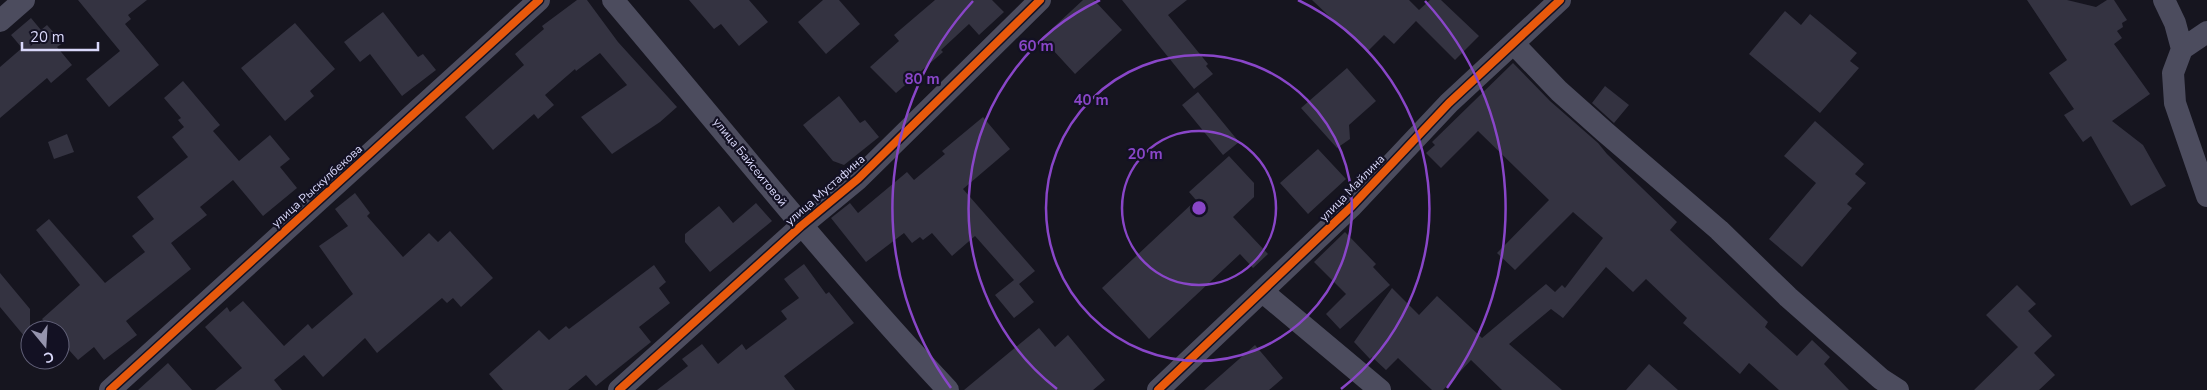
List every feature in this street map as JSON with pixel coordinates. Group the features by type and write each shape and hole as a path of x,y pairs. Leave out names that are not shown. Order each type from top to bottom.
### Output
{"street":[{"path":"0,21 24,0"},
{"name":"улица Рыскулбекова","path":"110,390 540,0"},
{"name":"улица Байсеитовой","path":"614,0 731,138 801,226 948,390"},
{"name":"улица Мустафина","path":"619,390 801,226 858,179 1040,0"},
{"name":"улица Майлина","path":"1158,390 1352,206 1449,103 1560,0"},
{"path":"2164,0 2175,23 2182,49"},
{"path":"2207,32 2182,49 2173,73 2175,103 2207,196"},
{"path":"1514,44 1604,132 1719,230 1788,297 1881,379 1898,390"},
{"path":"1263,292 1380,390"}],"building":[{"path":"78,0 147,0 128,15 131,19 125,24 159,65 109,107 86,79 120,51"},
{"path":"577,0 587,0 618,42 677,107 660,122 612,154 581,117 627,85 600,53 576,71 575,69 545,95 554,105 538,119 534,114 493,150 465,117 524,65 515,54 544,29 542,26"},
{"path":"689,0 749,0 768,22 739,46 721,24 714,29"},
{"path":"823,0 839,0 860,24 826,54 798,22"},
{"path":"935,0 992,0 1004,12 979,35 969,24 941,50 943,52 896,93 870,67 899,41 894,35"},
{"path":"1083,0 1094,0 1122,30 1075,74 1042,38"},
{"path":"1122,0 1187,0 1168,15 1208,64 1206,66 1213,74 1194,89"},
{"path":"1312,0 1409,0 1419,10 1430,0 1441,0 1479,36 1455,60 1416,21 1394,44 1384,35 1367,52"},
{"path":"2027,0 2067,0 2096,7 2107,0 2114,0 2127,20 2122,23 2123,27 2117,31 2122,38 2114,44 2150,94 2112,121 2143,145 2166,186 2131,206 2091,136 2083,142 2064,115 2074,109 2049,73 2067,60"},
{"path":"1785,11 1801,25 1810,14 1857,53 1850,61 1859,68 1820,113 1749,54"},
{"path":"383,12 418,57 423,54 436,70 402,96 370,54 360,62 344,42"},
{"path":"31,18 41,30 47,25 63,43 57,47 72,65 51,83 47,78 0,118 0,67 22,48 11,35"},
{"path":"295,23 335,69 310,91 314,96 285,121 241,68"},
{"path":"1513,63 1550,101 1598,143 1677,222 1670,230 1768,322 1765,327 1797,356 1812,340 1830,357 1824,364 1849,390 1779,390 1749,363 1740,374 1683,323 1687,318 1646,279 1633,292 1606,267 1563,318 1551,309 1509,344 1562,390 1502,390 1471,360 1443,390 1432,390 1398,358 1386,370 1372,357 1370,359 1354,342 1392,288 1419,315 1437,296 1482,338 1546,284 1555,292 1562,285 1565,288 1603,238 1573,212 1515,270 1497,253 1549,200 1478,131 1441,168 1426,153 1435,145 1432,142"},
{"path":"1347,68 1376,101 1349,125 1350,139 1337,148 1301,108"},
{"path":"183,81 220,125 213,131 239,161 270,135 290,159 280,167 297,188 263,216 233,180 200,207 207,215 171,243 191,269 126,321 137,335 104,360 94,347 78,360 70,351 70,320 42,319 80,285 36,230 49,219 105,283 145,252 132,236 154,219 137,197 188,157 172,137 184,127 178,120 181,118 164,98"},
{"path":"1605,86 1629,105 1614,123 1592,103"},
{"path":"1198,92 1239,142 1223,155 1182,105"},
{"path":"839,96 860,123 865,120 879,137 844,165 833,161 803,125"},
{"path":"983,117 1010,149 963,189 1035,271 1019,284 1034,302 1014,318 995,295 1014,280 975,236 952,256 932,233 923,240 920,237 912,243 904,233 866,262 831,218 850,203 858,213 907,172 914,180 945,154 942,151"},
{"path":"1815,121 1864,164 1855,174 1866,183 1847,204 1852,208 1802,267 1769,239 1816,183 1784,156"},
{"path":"67,134 74,152 54,159 48,142"},
{"path":"1318,149 1346,179 1308,214 1280,183"},
{"path":"1229,156 1254,183 1254,197 1233,217 1268,254 1253,268 1240,254 1149,339 1102,288 1196,200 1189,192"},
{"path":"355,193 370,213 367,216 403,257 429,233 438,242 450,231 493,278 461,307 453,298 447,303 442,298 377,353 365,338 323,377 304,355 274,380 282,390 215,390 242,368 205,327 227,307 230,312 243,301 284,346 308,324 312,329 353,294 319,246 348,226 335,209"},
{"path":"756,203 772,221 710,272 685,242 685,234 719,206 733,223"},
{"path":"1345,232 1376,264 1373,267 1390,285 1340,329 1326,314 1346,294 1314,262"},
{"path":"804,264 826,294 829,292 854,323 784,376 795,390 657,390 688,366 682,359 702,344 718,364 742,344 746,350 787,319 781,311 799,298 784,279"},
{"path":"654,265 666,282 659,288 670,303 639,327 651,342 596,386 586,375 568,390 503,390 489,374 539,330 549,340 566,326 569,329"},
{"path":"0,273 30,309 30,320 20,320 20,331 0,307"},
{"path":"2017,285 2036,304 2028,311 2052,336 2034,353 2055,375 2039,390 1974,390 2018,347 1986,315"},
{"path":"1039,328 1055,347 1068,335 1105,380 1093,390 964,390"},
{"path":"1255,345 1283,378 1269,390 1204,390"},
{"path":"168,363 192,390 138,390"},
{"path":"1649,364 1678,390 1626,390"}],"cycle path":[{"path":"110,390 539,0"},
{"path":"619,390 801,226 858,179 1040,0"},
{"path":"1158,390 1352,206 1449,103 1560,0"}]}
